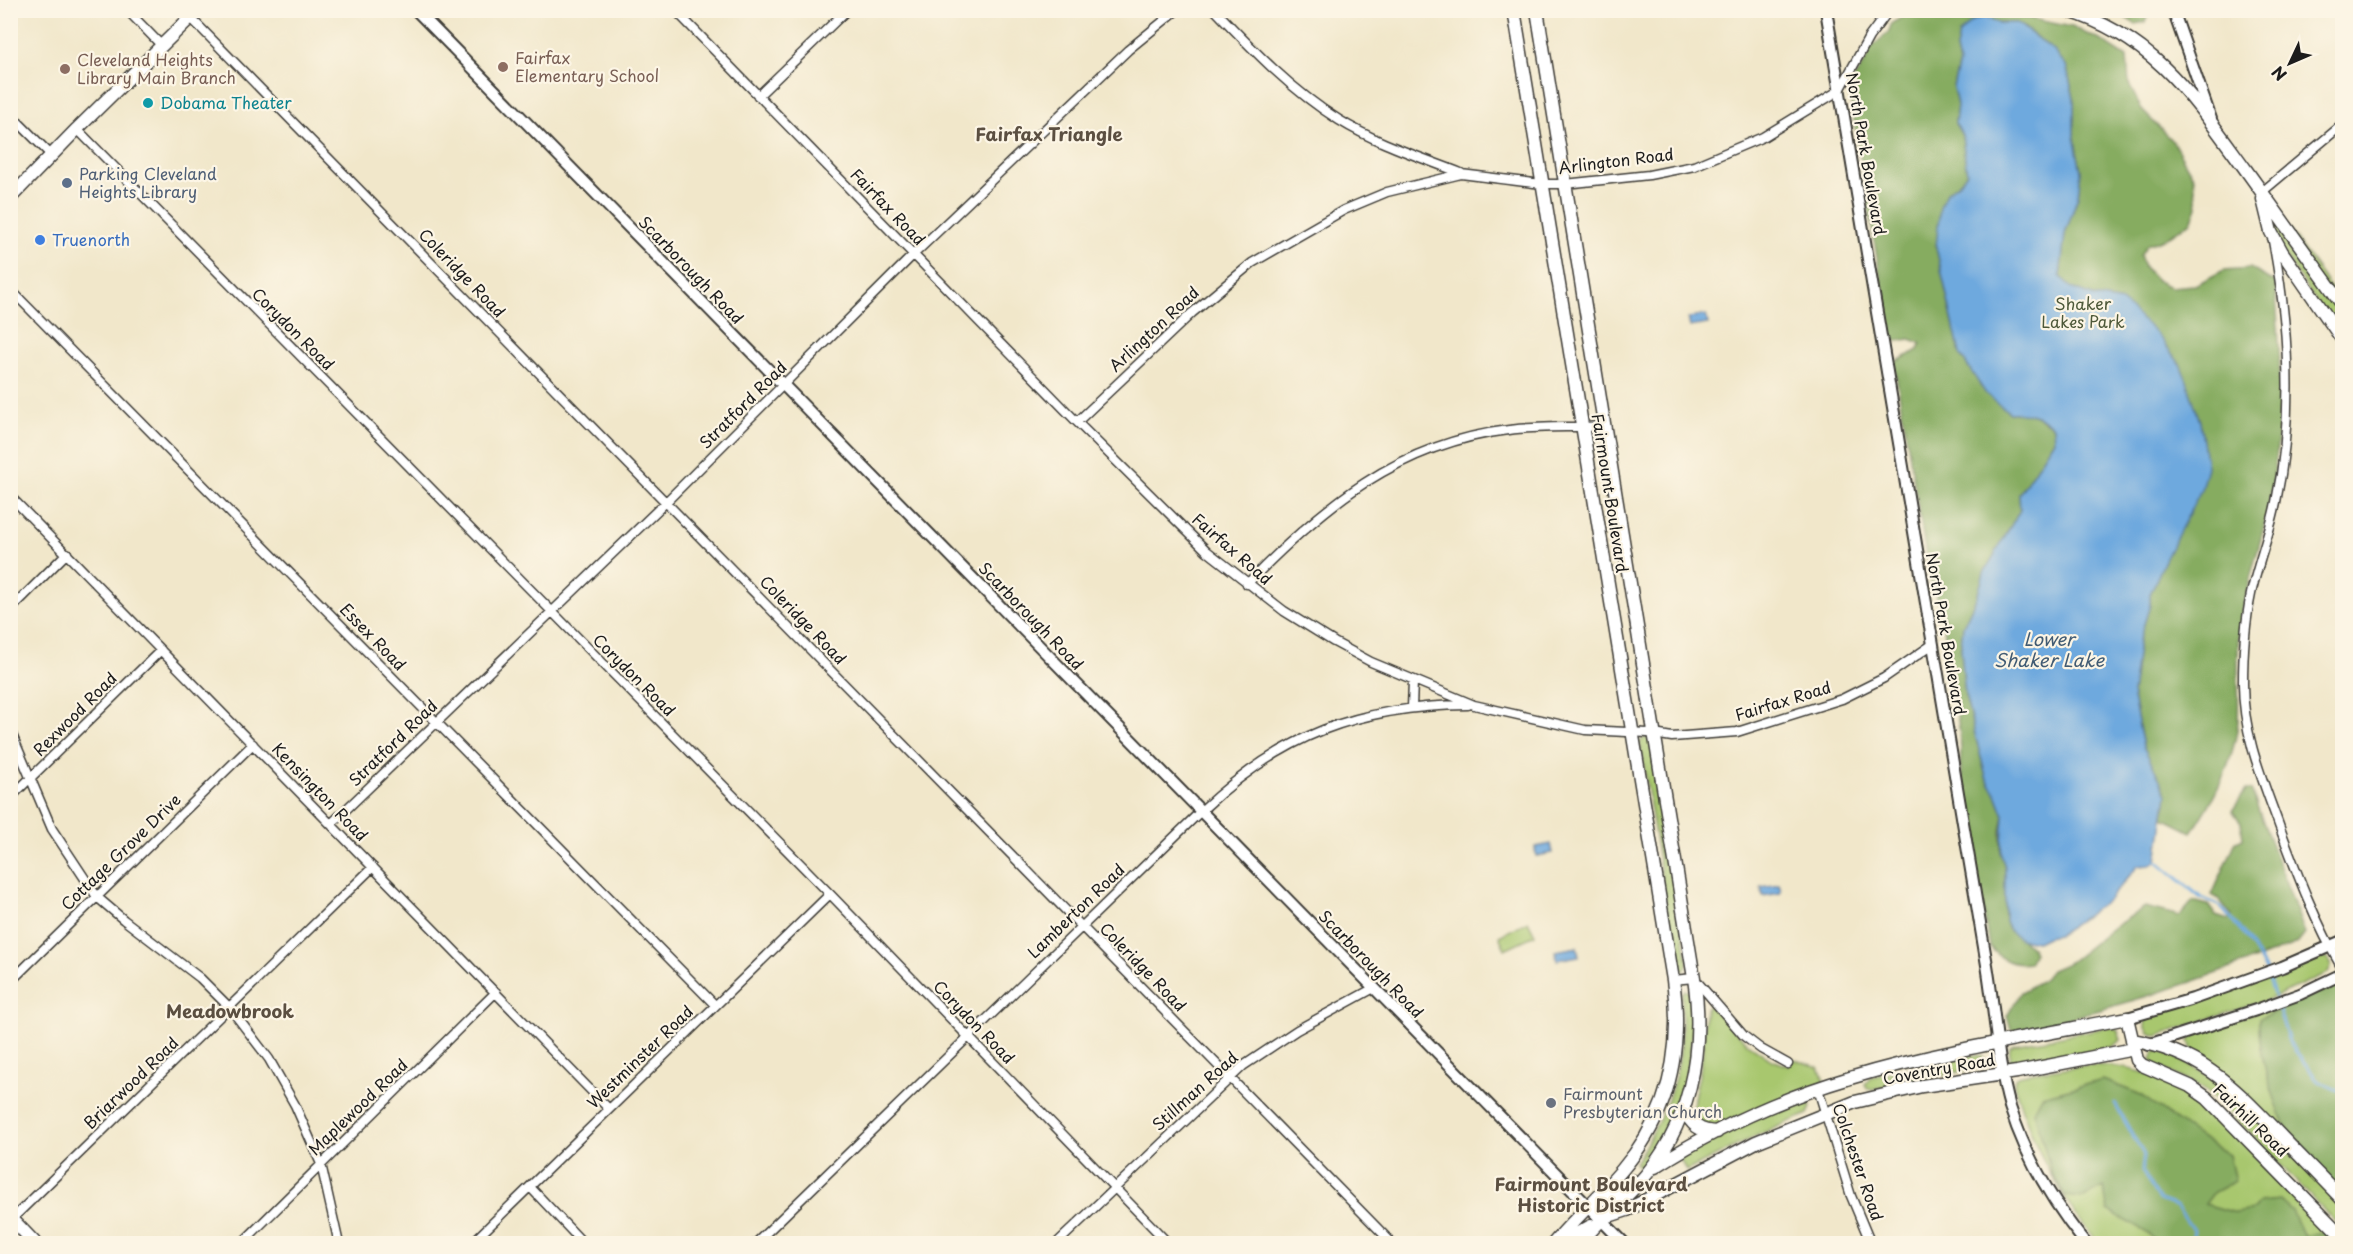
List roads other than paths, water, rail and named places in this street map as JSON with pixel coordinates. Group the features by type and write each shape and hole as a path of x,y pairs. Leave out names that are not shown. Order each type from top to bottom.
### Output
{"main road":[{"name":"Fairmount Boulevard","path":"1514,10 1677,1008 1673,1068 1662,1104 1636,1152 1553,1244"},
{"name":"Fairmount Boulevard","path":"1537,10 1698,1012 1698,1047 1694,1072 1684,1109 1673,1132 1649,1171 1601,1219 1580,1244"},
{"path":"2066,10 2103,24 2126,36 2146,51 2182,86 2343,303"},
{"path":"10,198 195,14"},
{"path":"2262,192 2271,232 2282,252 2343,339"},
{"path":"2311,293 2326,281"},
{"name":"Coventry Road","path":"1588,1206 1612,1195 1718,1132 1757,1113 1818,1089 1876,1070 2127,1018"},
{"name":"Fairhill Road","path":"2127,1018 2137,1060 2142,1065 2190,1086 2224,1113 2343,1236"},
{"name":"Coventry Road","path":"1559,1244 1601,1219 1627,1210 1756,1142 1855,1102 1922,1086 2003,1074 2133,1044"},
{"name":"Fairhill Road","path":"2133,1044 2153,1044 2186,1056 2223,1078 2343,1200"},
{"path":"1684,1109 1689,1120 1698,1129 1718,1132"},
{"path":"11,1218 36,1244"}],"street":[{"path":"127,10 162,46"},
{"name":"Scarborough Road","path":"416,10 1625,1244"},
{"name":"Fairfax Road","path":"675,10 1077,422 1208,551 1284,611 1334,642 1413,681 1474,705 1585,730 1672,737 1737,732 1842,699 1884,678 1933,644"},
{"path":"758,96 847,10"},
{"name":"Stratford Road","path":"331,824 666,502 913,255 1126,52 1178,10"},
{"path":"1215,10 1273,71 1339,120 1380,141 1461,174"},
{"name":"North Park Boulevard","path":"1826,10 1987,966 2003,1074 2017,1128 2034,1168 2060,1210 2086,1244"},
{"name":"Arlington Road","path":"1077,422 1192,313 1252,263 1344,210 1388,192 1461,174 1542,184 1565,184 1649,176 1694,166 1763,137 1840,90 1876,24 1889,10"},
{"path":"2173,10 2213,125"},
{"name":"Coleridge Road","path":"195,14 666,502 1393,1244"},
{"path":"10,114 51,155"},
{"path":"2262,192 2343,125"},
{"name":"Corydon Road","path":"77,129 830,894 1169,1244"},
{"path":"2271,232 2280,277 2284,326 2287,391 2284,452 2276,503 2251,595 2246,626 2243,684 2245,719 2251,748 2273,809 2330,947 2343,968"},
{"name":"Essex Road","path":"10,289 715,1005"},
{"path":"1247,584 1287,543 1343,496 1390,466 1450,443 1508,430 1604,426"},
{"name":"Kensington Road","path":"10,496 608,1108"},
{"path":"10,610 67,553"},
{"name":"Rexwood Road","path":"10,798 161,650"},
{"path":"1412,708 1413,681"},
{"name":"Lamberton Road","path":"755,1244 1201,811 1253,767 1303,737 1341,722 1412,708 1474,705"},
{"path":"10,730 52,829 97,897 200,978 230,1008 269,1059 295,1105 321,1164 339,1244"},
{"name":"Cottage Grove Drive","path":"10,982 253,744"},
{"name":"Briarwood Road","path":"11,1218 373,867"},
{"name":"Westminster Road","path":"471,1244 830,894"},
{"name":"Coventry Road","path":"2127,1018 2250,979 2343,941"},
{"path":"2153,1044 2300,994 2343,974"},
{"path":"1673,980 1694,978 1744,1036 1761,1049 1788,1064"},
{"name":"Stillman Road","path":"1056,1244 1243,1065 1297,1030 1374,988"},
{"name":"Maplewood Road","path":"240,1244 496,992"},
{"name":"Colchester Road","path":"1818,1089 1851,1196 1871,1244"},
{"path":"530,1187 584,1244"}],"water":[{"name":"Lower Shaker Lake","path":"1984,17 1998,23 2017,23 2054,51 2066,65 2074,98 2074,136 2081,171 2078,196 2065,234 2060,276 2072,288 2095,297 2122,302 2157,334 2180,364 2187,381 2200,422 2207,467 2201,490 2150,594 2150,605 2139,640 2132,693 2143,746 2167,794 2157,861 2150,865 2138,866 2110,898 2058,935 2037,942 2020,939 2009,930 2005,922 2005,867 2001,854 2004,815 1986,777 1965,695 1961,648 1963,626 1978,594 1984,573 2020,510 2019,494 2054,440 2053,426 2033,415 2010,413 1986,394 1960,354 1936,247 1940,207 1946,193 1967,173 1962,135 1955,123 1957,105 1953,87 1959,63 1956,49 1959,34 1972,21"},
{"path":"1706,315 1708,324 1690,327 1688,318"},
{"path":"1551,844 1553,853 1536,856 1535,847"},
{"path":"1779,884 1780,893 1763,896 1761,887"},
{"path":"1577,947 1579,956 1557,960 1555,951"}],"waterway":[{"path":"1990,18 1992,10"},
{"path":"2157,861 2200,897 2220,906 2244,934 2266,970"},
{"path":"2268,976 2289,1042 2318,1081 2342,1092"},
{"path":"2115,1104 2144,1155 2142,1171 2159,1200 2176,1206 2193,1230 2192,1240 2195,1244"}],"place":[{"name":"Fairfax Elementary School","path":"503,67"},
{"name":"Cleveland Heights Library Main Branch","path":"65,69"},
{"name":"Dobama Theater","path":"148,103"},
{"name":"Parking Cleveland Heights Library","path":"67,183"},
{"name":"Truenorth","path":"40,240"},
{"name":"Fairmount Presbyterian Church","path":"1551,1103"}],"district":[{"name":"Fairfax Triangle","path":"1049,135"},
{"name":"Meadowbrook","path":"230,1012"},
{"name":"Fairmount Boulevard Historic District","path":"1591,1195"}],"park label":[{"name":"Shaker Lakes Park","path":"2083,313"}]}
